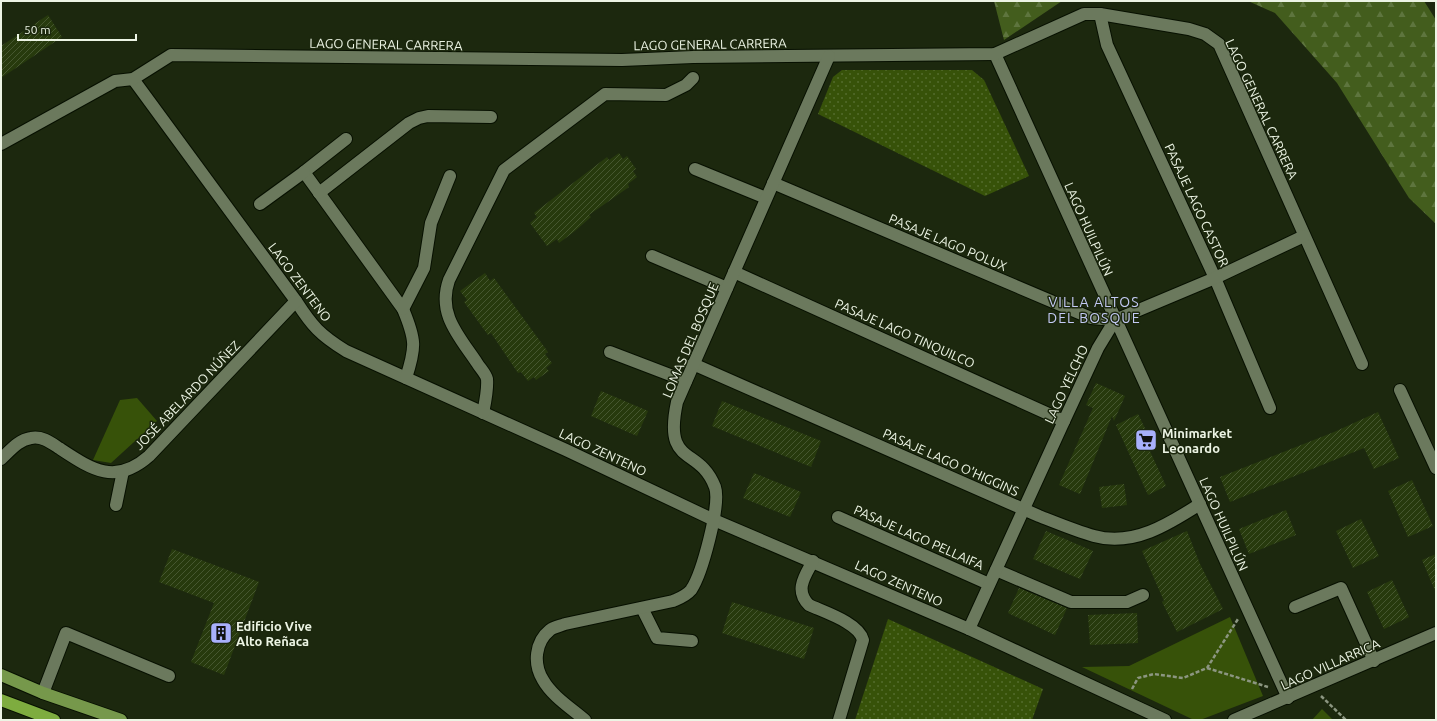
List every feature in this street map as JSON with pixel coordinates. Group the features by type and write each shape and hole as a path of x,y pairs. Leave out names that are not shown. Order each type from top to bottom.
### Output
{"highway":[{"path":"1,700 54,720"}],"main road":[{"path":"1,675 43,693 121,720"}],"street":[{"name":"LAGO GENERAL CARRERA","path":"1,144 116,81 133,79 171,55 622,60 693,57 995,54 1084,14 1100,14 1189,29 1205,34 1219,44 1362,364"},
{"name":"PASAJE LAGO CASTOR","path":"1100,14 1107,45 1215,278 1270,408"},
{"name":"LAGO HUILPILÚN","path":"995,54 1286,695"},
{"name":"LOMAS DEL BOSQUE","path":"585,720 552,691 543,680 538,668 538,646 551,629 565,624 673,601 684,597 696,580 714,520 716,496 715,488 710,477 681,452 676,444 673,432 677,402 829,56"},
{"path":"483,413 486,395 486,378 449,321 445,304 445,292 449,280 504,170 605,94 666,95 686,85 693,76 693,57"},
{"name":"LAGO ZENTENO","path":"133,79 296,300 312,326 326,338 346,351 714,520 813,561 969,629 1165,720"},
{"path":"319,193 409,123 419,118 428,116 491,117"},
{"path":"260,204 346,139"},
{"path":"695,169 766,198"},
{"path":"304,172 403,309 413,334 415,348 406,378"},
{"path":"403,309 424,268 430,223 450,176"},
{"name":"PASAJE LAGO POLUX","path":"773,183 1091,318 1115,320"},
{"path":"1115,320 1215,278 1304,236"},
{"path":"652,256 727,288"},
{"name":"PASAJE LAGO TINQUILCO","path":"734,272 1064,420"},
{"name":"JOSÉ ABELARDO NÚÑEZ","path":"1,459 24,440 37,438 49,441 89,468 106,472 123,471 133,468 150,456 296,300"},
{"name":"LAGO YELCHO","path":"969,629 1098,348 1115,320"},
{"path":"610,352 686,381"},
{"name":"PASAJE LAGO O'HIGGINS","path":"693,364 1025,509 1096,537 1128,539 1152,530 1200,504"},
{"path":"1400,390 1436,468"},
{"path":"116,505 123,471"},
{"name":"PASAJE LAGO PELLAIFA","path":"838,516 989,584"},
{"path":"813,561 802,582 801,592 805,601 809,605 855,627 859,630 863,640 839,720"},
{"path":"996,570 1071,602 1127,602 1143,596"},
{"path":"1295,607 1341,588 1374,661"},
{"path":"642,608 657,638 692,641"},
{"path":"43,693 66,633 168,676"},
{"name":"LAGO VILLARRICA","path":"1234,720 1286,695 1312,688 1436,633"}],"path":[{"path":"1124,702 1138,678 1154,674 1183,678 1207,668 1246,606"},
{"path":"1207,668 1286,695"},
{"path":"1312,688 1346,720"}],"green space":[{"path":"994,1 1062,1 1004,40"},
{"path":"1248,1 1424,1 1436,20 1436,224 1409,198 1337,83 1275,13"},
{"path":"842,70 972,70 984,80 1029,176 985,196 818,114 833,77"},
{"path":"137,398 157,421 111,463 93,460 120,400"},
{"path":"1230,617 1263,696 1200,720 1194,720 1082,667 1129,666"},
{"path":"888,619 1043,689 1032,720 855,720"},
{"path":"1322,709 1333,720 1312,720"}],"building":[{"path":"48,15 62,37 1,78 1,46"},
{"path":"619,153 623,159 627,156 636,169 633,171 637,177 628,184 629,187 589,215 591,217 575,231 559,243 557,239 547,246 530,223 537,217 534,213 607,157 609,160"},
{"path":"485,273 490,281 494,278 548,352 545,354 552,363 546,368 549,371 536,380 534,377 528,381 521,372 518,373 491,333 488,335 464,302 467,300 460,291"},
{"path":"1096,383 1125,396 1114,421 1112,416 1080,494 1059,485 1093,408 1086,405"},
{"path":"601,391 648,411 637,436 591,416"},
{"path":"722,401 821,441 811,467 712,426"},
{"path":"1378,412 1399,458 1374,469 1364,448 1230,502 1220,477 1334,432"},
{"path":"1138,414 1154,447 1149,449 1166,486 1148,495 1116,425"},
{"path":"754,473 801,492 790,517 743,498"},
{"path":"1412,480 1433,526 1408,537 1388,491"},
{"path":"1124,484 1127,505 1102,508 1099,487"},
{"path":"1286,510 1296,535 1249,554 1239,529"},
{"path":"1361,519 1379,556 1353,568 1336,531"},
{"path":"1046,531 1093,551 1080,579 1033,559"},
{"path":"1187,531 1200,564 1223,609 1177,632 1162,602 1164,601 1142,551"},
{"name":"Edificio Vive Alto Reñaca","path":"172,549 259,582 224,675 191,662 214,603 159,582"},
{"path":"1436,554 1436,593 1422,560"},
{"path":"1392,580 1409,617 1384,629 1367,592"},
{"path":"1019,588 1067,608 1055,635 1008,613"},
{"path":"732,602 814,628 804,659 722,633"},
{"path":"1137,613 1138,643 1090,645 1088,615"}],"place":[{"name":"Minimarket Leonardo","path":"1146,440"},
{"name":"Edificio Vive Alto Reñaca","path":"221,633"}],"district":[{"name":"VILLA ALTOS DEL BOSQUE","path":"1094,310"}]}
